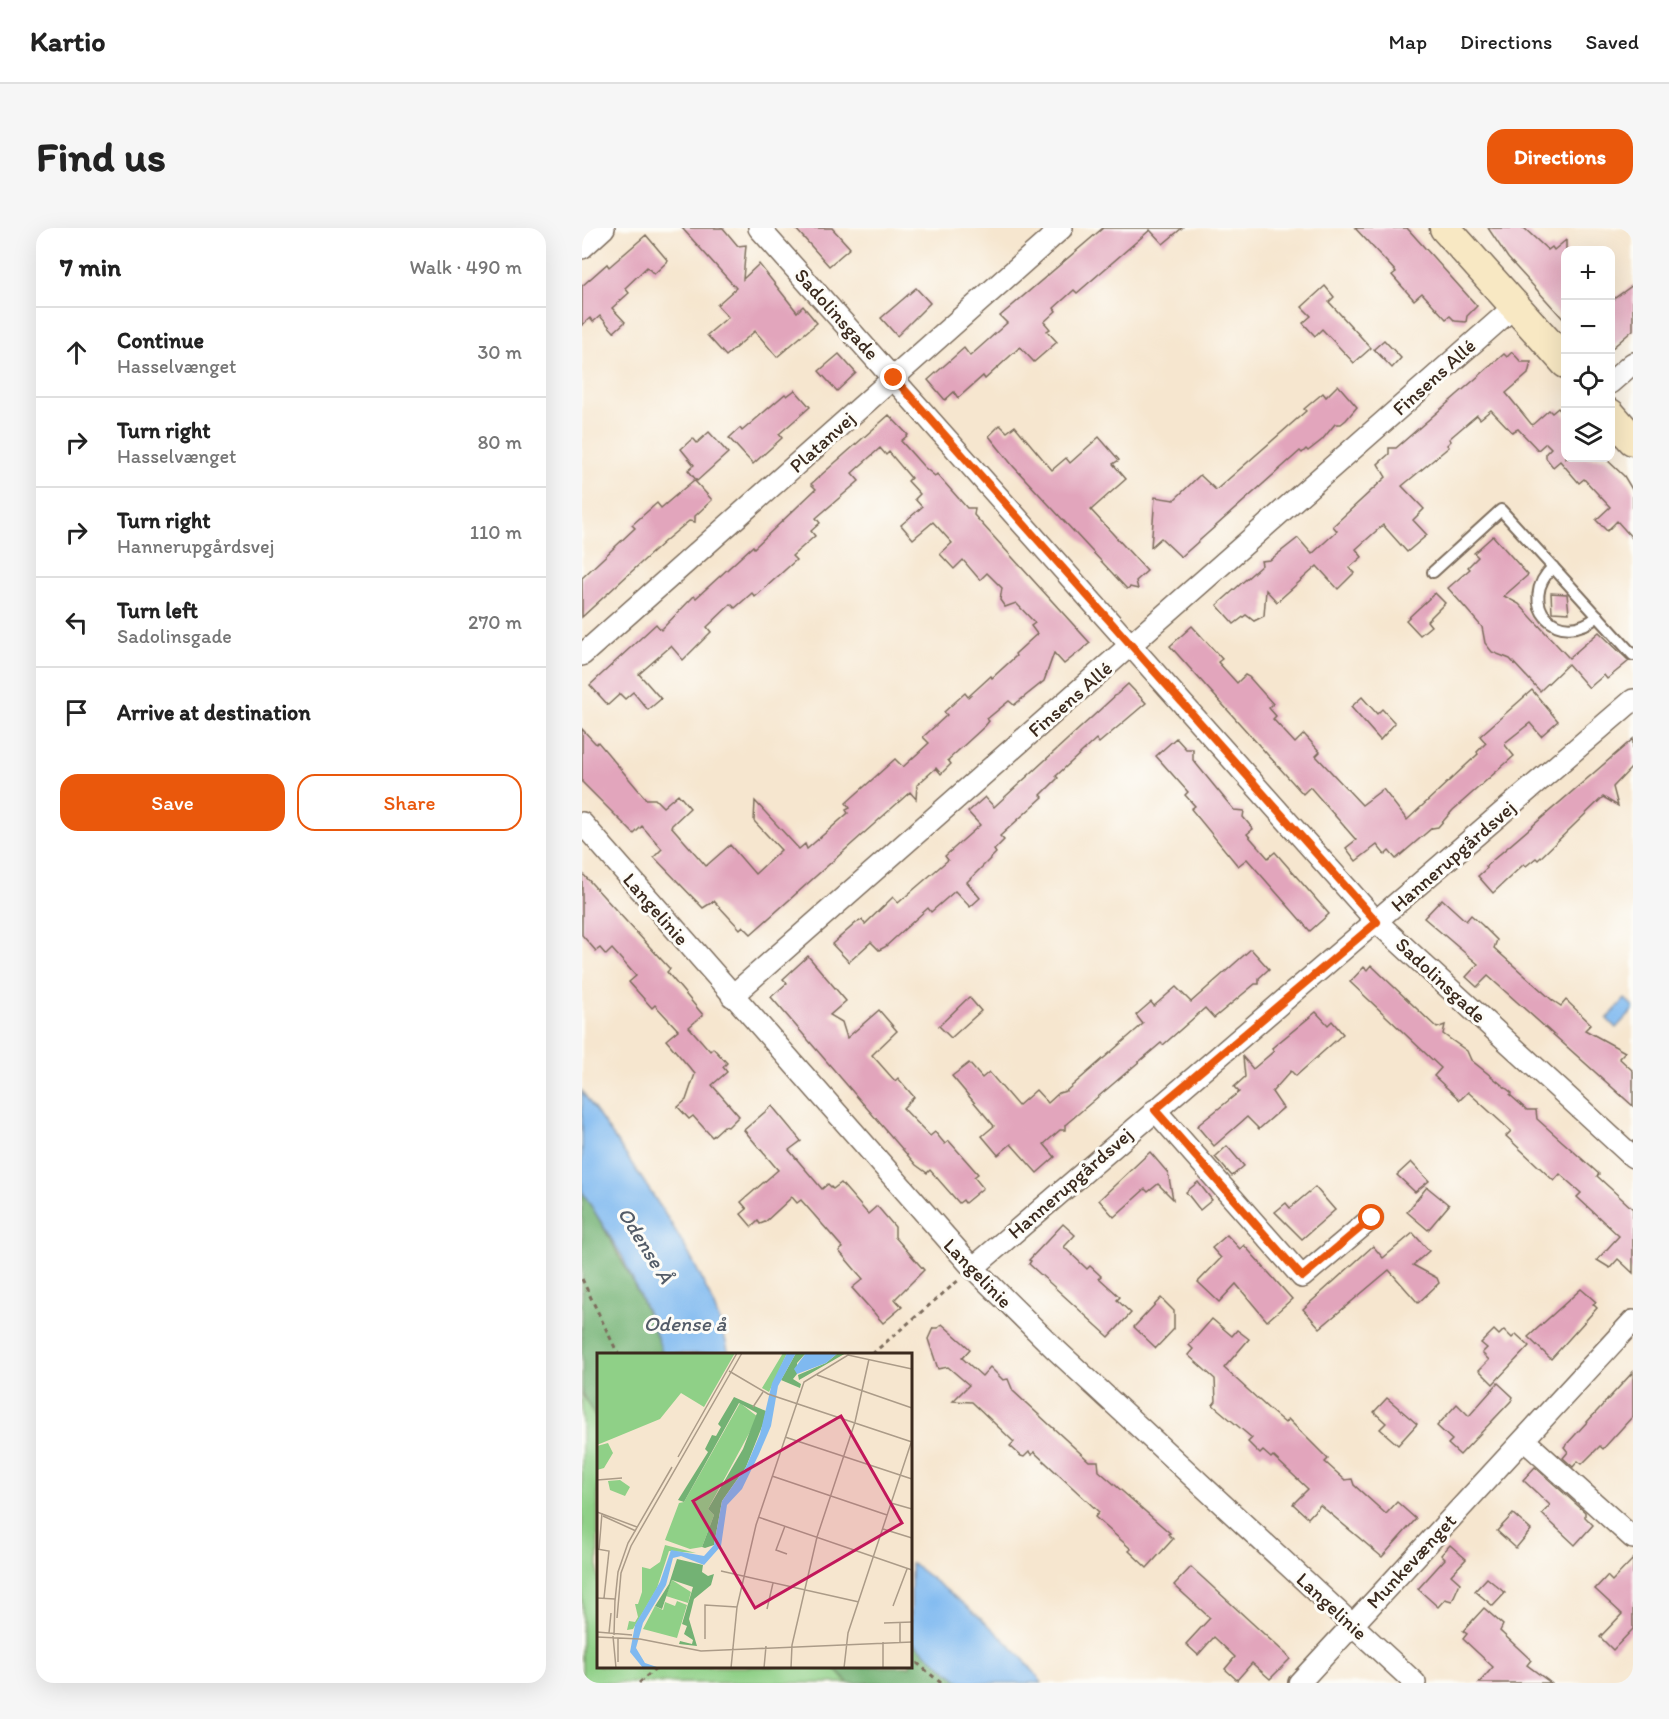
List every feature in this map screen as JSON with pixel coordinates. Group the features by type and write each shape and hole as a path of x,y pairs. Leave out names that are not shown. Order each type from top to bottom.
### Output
{"street":[{"path":"582,248 604,228"},
{"name":"Sadolinsgade","path":"759,228 1377,922 1633,1157"},
{"name":"Platanvej","path":"582,655 1062,228"},
{"path":"1445,228 1561,357"},
{"name":"Finsens Allé","path":"732,996 1515,306"},
{"path":"1615,379 1633,363"},
{"path":"1615,419 1633,440"},
{"name":"Hannerupgårdsvej","path":"972,1268 1633,700"},
{"name":"Langelinie","path":"582,823 972,1268 1045,1340 1415,1683"},
{"path":"1155,1110 1302,1277 1372,1218"},
{"name":"Munkevænget","path":"1299,1683 1633,1321"},
{"path":"1524,1440 1633,1538"}],"lane":[{"path":"1433,572 1501,510 1633,655"},
{"path":"1553,567 1539,585 1538,597 1546,618 1556,625 1578,628 1598,616"}],"path":[{"path":"873,1353 972,1268"},
{"path":"582,1280 618,1353"},
{"path":"912,1658 941,1683"},
{"path":"639,1683 656,1668"}],"green space":[{"path":"582,1191 627,1270 663,1353 597,1353 597,1420 582,1393"},
{"path":"582,1393 597,1420 597,1668 835,1668 848,1683 582,1683"},
{"path":"912,1641 962,1683 848,1683 835,1668 912,1668"}],"water":[{"path":"1625,999 1633,1006 1633,1010 1616,1028 1607,1019"},
{"name":"Odense å","path":"582,1091 646,1184 687,1251 705,1285 729,1353 663,1353 622,1256 582,1191"},
{"path":"912,1564 1000,1635 1042,1683 962,1683 912,1641"}],"building":[{"path":"682,228 723,228 738,246 746,245 743,279 759,264 797,312 803,306 817,323 777,357 755,331 726,356 707,335 728,317 717,305 736,288"},
{"path":"795,228 832,228 850,248 829,266"},
{"path":"1103,228 1182,228 1163,244 1150,230 1077,293 1074,290 1054,308 1056,311 1044,322 1050,329 1047,331 1057,342 1034,362 1020,347 985,379 983,376 958,398 954,392 945,400 928,380 964,348 970,356 1007,323 1000,316"},
{"path":"1355,228 1407,228 1477,306 1467,316 1466,322 1455,321 1450,316 1446,319 1422,293 1414,300 1392,275 1396,272"},
{"path":"1488,228 1524,228 1548,250 1552,247 1554,250 1566,240 1566,246 1561,246 1561,316 1508,258"},
{"path":"646,235 668,261 654,274 647,267 625,288 629,293 612,308 625,322 614,332 600,316 593,322 590,318 582,325 582,286 607,264 609,267"},
{"path":"1633,285 1633,330 1615,346 1615,300"},
{"path":"1325,286 1334,297 1329,302 1371,348 1354,363 1322,329 1315,336 1303,323 1311,316 1302,307"},
{"path":"916,288 930,303 897,336 881,318"},
{"path":"1384,340 1401,358 1392,368 1374,349"},
{"path":"1512,352 1521,362 1531,362 1528,374 1506,393 1532,425 1549,410 1552,413 1558,408 1561,411 1561,462 1609,462 1624,476 1633,491 1633,539 1617,521 1607,531 1596,520 1610,507 1584,479 1579,483 1560,461 1553,467 1546,458 1546,453 1551,448 1546,443 1538,450 1518,429 1512,432 1491,410 1480,419 1477,415 1449,439 1451,441 1447,445 1449,447 1402,486 1424,509 1413,520 1427,535 1407,552 1383,525 1356,549 1362,557 1349,568 1354,573 1338,589 1317,566 1277,602 1266,590 1264,616 1254,621 1246,615 1234,624 1217,605 1262,565 1261,561 1270,560 1298,538 1312,554 1337,531 1333,526 1386,477 1378,464 1389,454 1389,448 1396,448 1504,354 1507,357"},
{"path":"839,354 856,373 837,391 819,371"},
{"path":"1338,385 1357,407 1346,420 1341,424 1335,424 1322,440 1308,451 1306,449 1302,453 1300,451 1181,557 1161,538 1151,547 1155,497 1174,500 1200,475 1216,490 1306,411 1304,409 1323,393 1326,397"},
{"path":"795,390 810,407 779,434 782,438 753,464 729,438 740,428 742,431 785,394 787,396"},
{"path":"889,415 908,435 901,441 924,467 935,476 937,474 967,508 975,508 974,515 1090,643 1064,664 1054,653 1044,681 1014,705 1009,701 987,719 989,721 985,726 948,760 951,764 941,774 936,768 917,785 916,799 910,792 751,934 743,926 740,929 714,901 703,908 654,857 662,849 642,826 634,834 582,782 582,729 596,744 598,742 646,799 655,799 663,807 678,794 690,808 671,826 706,866 730,845 755,874 781,850 754,821 755,801 799,849 805,844 807,849 848,813 846,810 850,808 846,803 895,759 903,767 929,743 923,737 947,715 944,712 965,693 968,697 1016,656 1015,654 1037,634 1031,626 1035,623 1016,603 1005,607 1000,600 1002,588 987,573 980,580 963,560 954,569 940,554 952,543 933,522 913,539 901,525 922,507 915,499 920,494 908,481 911,478 889,452 886,455 880,448 852,473 859,481 816,518 820,523 811,531 815,536 792,556 796,560 755,597 752,593 735,608 731,604 707,627 711,632 683,660 671,646 639,674 661,699 648,710 633,692 625,699 620,694 608,705 590,685 656,624 661,630 694,596 696,598 753,546 754,548 816,489 811,484"},
{"path":"1000,425 1007,432 1015,426 1052,470 1066,458 1070,463 1099,437 1119,460 1113,464 1126,479 1091,510 1147,571 1136,581 1138,589 1130,587 1127,589 1013,466 989,436"},
{"path":"709,432 728,453 697,481 688,470 694,465 681,449 693,438 697,443"},
{"path":"694,480 712,500 695,516 695,522 689,521 666,540 582,617 582,578 635,528 632,525 657,503 661,508"},
{"path":"1493,536 1528,575 1504,596 1519,604 1569,658 1599,632 1629,661 1607,679 1604,675 1589,688 1568,664 1540,691 1510,659 1492,652 1485,643 1482,627 1448,588 1470,569 1468,567 1478,557 1474,553"},
{"path":"1435,593 1445,603 1427,621 1431,626 1420,635 1406,620"},
{"path":"1551,593 1567,594 1569,613 1552,612"},
{"path":"1192,626 1222,659 1218,662 1237,683 1245,675 1249,677 1273,704 1269,708 1276,716 1273,719 1295,743 1304,734 1320,752 1316,756 1362,805 1383,789 1407,820 1478,754 1477,752 1486,743 1480,736 1532,690 1558,721 1541,736 1530,723 1506,742 1505,745 1514,756 1453,810 1438,827 1432,828 1396,859 1389,851 1385,855 1377,845 1356,861 1346,848 1356,840 1310,787 1303,794 1170,646"},
{"path":"1128,684 1146,703 1099,743 1096,739 1056,776 1058,778 1041,795 1043,797 1000,836 1004,840 994,850 996,853 967,882 980,898 970,907 955,891 931,912 928,908 885,947 879,950 871,942 849,962 832,944 856,923 862,920 865,924 893,897 898,903 948,860 945,856 980,825 968,812 985,797 994,807"},
{"path":"1362,697 1377,714 1382,709 1395,723 1380,740 1351,707"},
{"path":"1176,738 1186,749 1193,749 1193,760 1234,810 1244,811 1243,817 1253,829 1247,834 1268,858 1275,852 1329,914 1310,931 1247,859 1238,866 1191,809 1195,806 1185,795 1188,792 1156,756"},
{"path":"1633,739 1633,766 1613,787 1618,806 1603,797 1538,860 1536,858 1526,866 1524,864 1493,893 1478,876 1487,868 1486,866"},
{"path":"582,873 670,969 667,972 703,1015 689,1027 710,1051 713,1048 727,1063 723,1067 727,1072 712,1085 739,1116 728,1127 724,1126 712,1137 693,1116 689,1119 678,1107 686,1100 695,1074 666,1040 678,1030 655,1005 652,1008 629,982 636,976 612,949 606,955 600,948 596,951 582,935"},
{"path":"1442,899 1466,921 1471,915 1482,925 1497,940 1494,948 1552,1000 1561,1006 1566,1000 1591,1024 1585,1030 1625,1052 1619,1058 1633,1071 1633,1106 1488,976 1477,987 1466,977 1478,964 1424,918"},
{"path":"1251,949 1269,969 1259,978 1259,984 1255,984 1214,1018 1205,1008 1163,1045 1161,1043 1065,1125 1065,1130 1060,1130 1044,1144 1055,1157 1037,1173 1011,1144 998,1155 982,1136 994,1126 952,1076 969,1063 982,1078 989,1072 1018,1106 1036,1090 1048,1103 1059,1093 1066,1091 1143,1024 1136,1015 1151,1002 1154,1006 1176,987 1191,1002"},
{"path":"808,956 846,1001 830,1015 842,1022 847,1038 879,1010 897,1031 872,1055 895,1081 898,1078 914,1097 903,1108 930,1136 935,1132 945,1144 949,1141 978,1174 974,1177 983,1188 965,1203 963,1200 959,1203 930,1170 927,1173 916,1165 771,997 787,983 783,979"},
{"path":"1371,965 1437,1028 1445,1025 1443,1034 1467,1051 1471,1060 1512,1093 1510,1095 1527,1110 1536,1110 1537,1119 1599,1174 1597,1176 1633,1209 1633,1273 1618,1259 1610,1268 1597,1260 1619,1236 1577,1197 1581,1193 1560,1174 1554,1181 1506,1136 1511,1131 1468,1092 1460,1100 1434,1076 1441,1068 1350,982 1364,967 1367,970"},
{"path":"969,997 981,1011 951,1038 939,1026"},
{"path":"1316,1012 1328,1025 1332,1021 1343,1034 1296,1076 1291,1071 1272,1092 1283,1108 1259,1129 1247,1117 1214,1146 1197,1126 1239,1092 1234,1087 1245,1077 1243,1057 1253,1069 1274,1051 1272,1048"},
{"path":"772,1106 801,1141 789,1150 822,1189 828,1184 833,1189 841,1183 868,1214 877,1206 895,1227 895,1237 924,1270 895,1299 902,1307 883,1323 852,1288 863,1279 839,1251 843,1248 801,1200 797,1203 792,1197 765,1222 760,1224 758,1221 752,1227 741,1214 747,1209 741,1202 778,1170 744,1130"},
{"path":"1227,1146 1244,1166 1232,1176 1215,1157"},
{"path":"1150,1152 1168,1173 1173,1199 1158,1184 1148,1192 1145,1189 1114,1217 1099,1200"},
{"path":"1411,1162 1429,1181 1415,1192 1397,1175"},
{"path":"1198,1182 1212,1200 1200,1210 1186,1192"},
{"path":"1315,1187 1335,1210 1302,1239 1275,1212 1286,1203 1290,1208"},
{"path":"1427,1187 1449,1205 1428,1230 1407,1212"},
{"path":"1063,1224 1075,1235 1064,1247 1087,1269 1090,1266 1101,1276 1099,1278 1120,1297 1117,1300 1131,1313 1109,1337 1029,1264 1031,1261 1029,1260"},
{"path":"1413,1233 1429,1251 1413,1265 1437,1278 1439,1283 1418,1303 1389,1270 1320,1328 1303,1309 1373,1246 1383,1258"},
{"path":"1227,1235 1240,1249 1244,1245 1292,1299 1267,1321 1236,1284 1219,1302 1198,1282 1221,1258 1212,1248"},
{"path":"1581,1289 1596,1302 1593,1304 1597,1308 1551,1359 1528,1337"},
{"path":"1161,1298 1174,1311 1174,1329 1156,1348 1134,1327"},
{"path":"1212,1319 1232,1336 1237,1330 1249,1339 1224,1368 1285,1423 1288,1419 1328,1459 1325,1462 1345,1480 1352,1479 1354,1485 1386,1514 1397,1502 1416,1519 1382,1557 1320,1505 1308,1518 1293,1504 1308,1489 1273,1456 1271,1458 1263,1451 1260,1454 1248,1442 1252,1438 1213,1405 1216,1401 1215,1379 1188,1355 1193,1349 1189,1345"},
{"path":"942,1324 970,1349 962,1358 982,1376 990,1367 1003,1380 1008,1379 1013,1391 1089,1461 1098,1461 1099,1471 1170,1533 1168,1534 1173,1539 1147,1568 1129,1551 1131,1549 1095,1517 1099,1512 1034,1452 1032,1455 1029,1452 1024,1457 1021,1456 1010,1446 1014,1442 972,1402 953,1401 969,1385 948,1367 938,1369 928,1339 933,1328 938,1328"},
{"path":"1494,1330 1499,1335 1504,1330 1512,1338 1516,1334 1529,1346 1493,1384 1479,1370 1489,1360 1482,1353 1487,1348 1481,1343"},
{"path":"1633,1372 1633,1416 1603,1449 1600,1446 1582,1464 1578,1461 1573,1467 1563,1458 1568,1452 1564,1447"},
{"path":"1498,1383 1513,1397 1511,1401 1460,1455 1448,1444 1452,1440 1437,1426 1457,1404 1469,1416"},
{"path":"1387,1398 1417,1424 1398,1445 1380,1429 1386,1423 1374,1412"},
{"path":"1535,1467 1585,1512 1585,1517 1593,1525 1575,1545 1542,1514 1550,1505 1523,1480"},
{"path":"1513,1514 1531,1530 1516,1548 1497,1531"},
{"path":"1450,1545 1466,1559 1451,1575 1460,1583 1452,1601 1445,1599 1438,1607 1418,1589 1445,1559 1441,1555"},
{"path":"1633,1559 1633,1629 1613,1650 1600,1637 1622,1614 1595,1589 1607,1576 1612,1581"},
{"path":"1191,1567 1290,1659 1270,1679 1252,1663 1237,1680 1225,1669 1235,1657 1214,1637 1198,1655 1186,1644 1210,1618 1174,1585"},
{"path":"1487,1578 1505,1593 1493,1606 1475,1591"},
{"path":"1484,1608 1503,1625 1500,1631 1531,1660 1527,1665 1551,1683 1479,1683 1493,1667 1463,1639 1467,1634 1463,1631"}],"route":[{"path":"894,378 1377,922 1155,1110 1302,1277 1372,1218"}],"water label":[{"name":"Odense Å","path":"646,1245"}]}
